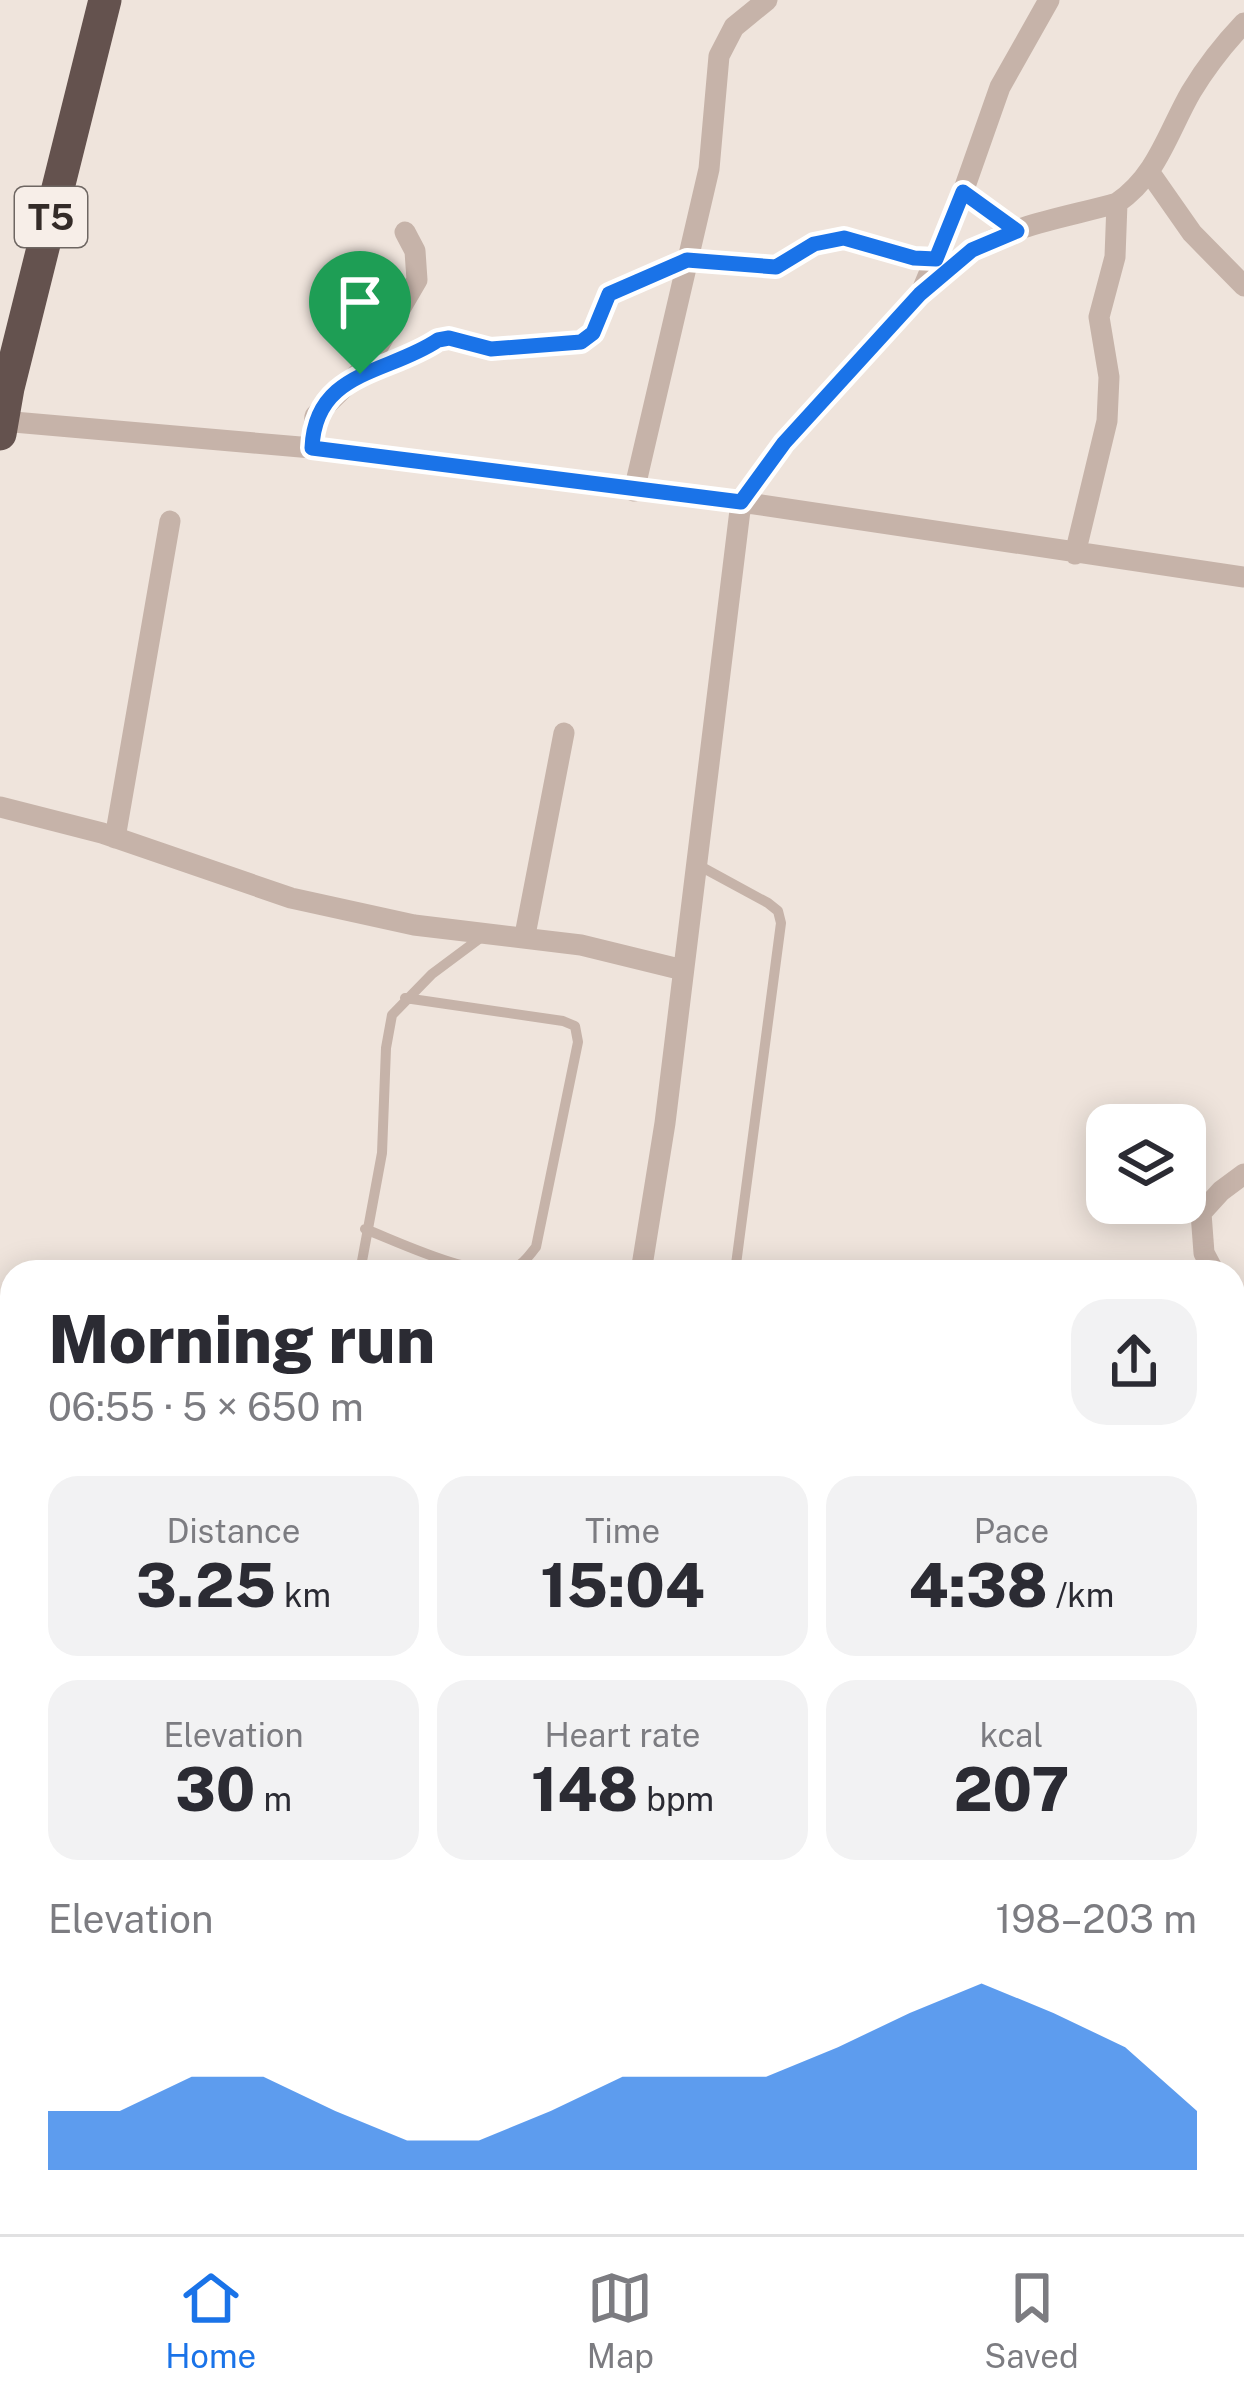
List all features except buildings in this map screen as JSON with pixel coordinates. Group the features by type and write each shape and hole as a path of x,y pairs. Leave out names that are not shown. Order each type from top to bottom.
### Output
{"highway":[{"name":"T5","path":"3,407 105,0"}],"street":[{"path":"734,27 736,0"},
{"path":"634,491 709,169 715,75 724,40 767,0"},
{"path":"920,294 1000,87 1049,0"},
{"path":"643,1260 741,502 784,443 920,294 972,250 1017,231 1117,203 1150,173 1204,71 1244,23"},
{"path":"1150,173 1192,233 1244,286"},
{"path":"963,192 1017,231"},
{"path":"1075,554 1107,421 1109,377 1100,317 1115,257 1117,203"},
{"path":"312,448 315,416 360,374 417,280 416,251 405,232"},
{"path":"3,407 741,502 1244,577"},
{"path":"115,838 170,521"},
{"path":"525,935 564,734"},
{"path":"0,807 115,838 291,898 414,925 483,935 525,935 682,970"},
{"path":"1208,1260 1201,1213 1221,1190 1244,1174"}],"lane":[{"path":"695,863 768,903 778,911 781,923 738,1260"},
{"path":"361,1260 382,1153 392,1015 405,998 483,935"},
{"path":"405,998 538,1016 575,1026 578,1042 536,1246 525,1260"},
{"path":"365,1229 448,1260"}],"path":[{"path":"360,374 444,338 491,349 581,342 593,333 609,294 687,260 776,267 814,244 844,238 914,258 936,259"}],"route":[{"path":"963,192 1017,231 972,250 920,294 784,443 741,502 312,448 315,416 360,374 444,338 491,349 587,340 609,294 687,260 776,267 814,244 844,238 914,258 936,259 963,192"}]}
